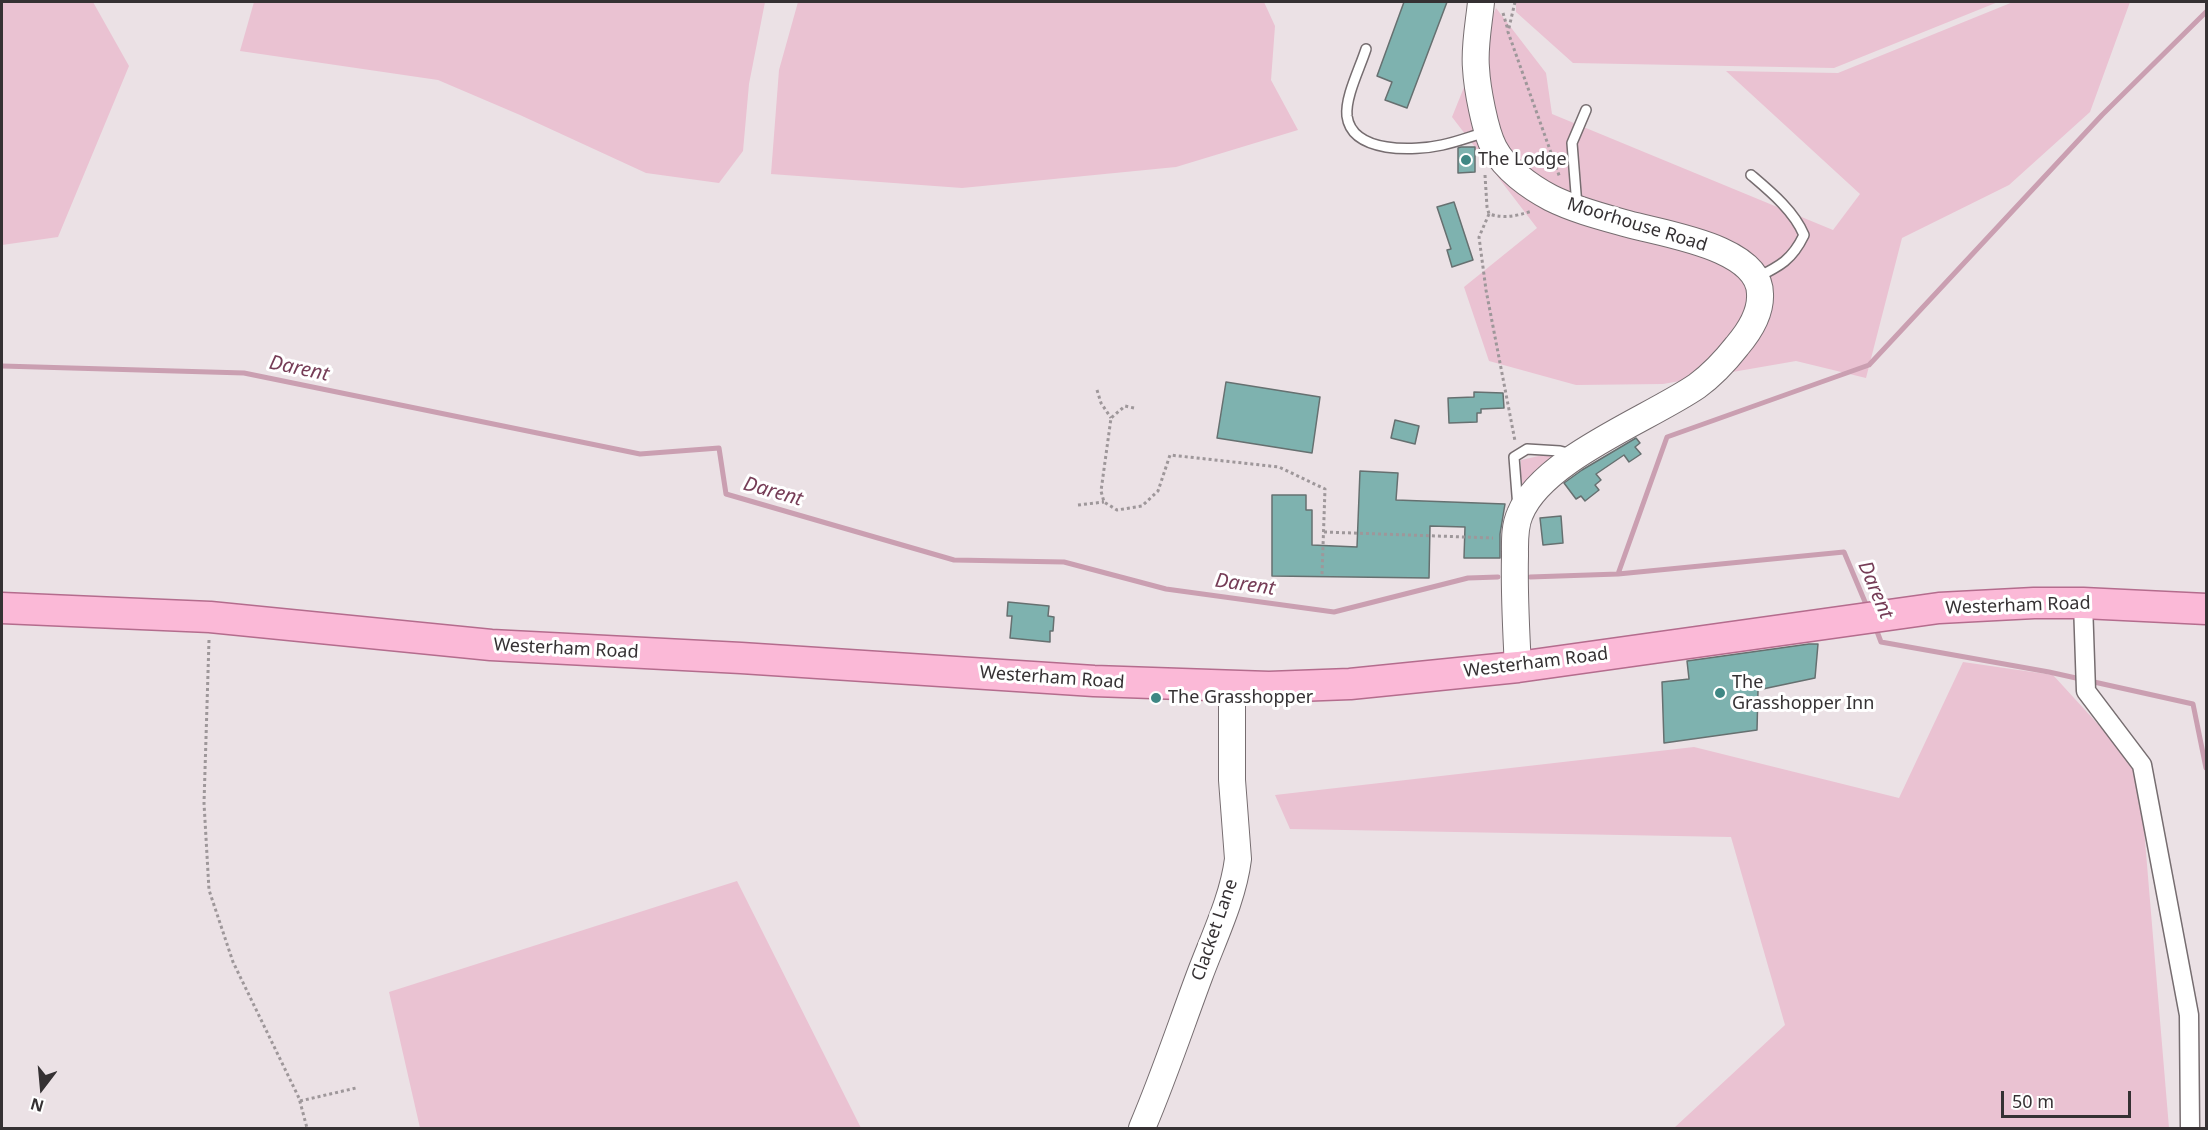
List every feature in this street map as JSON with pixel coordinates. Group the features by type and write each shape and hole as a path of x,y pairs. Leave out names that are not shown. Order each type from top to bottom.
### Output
{"main road":[{"name":"Westerham Road","path":"2,608 210,617 491,645 741,658 1094,681 1232,687 1350,684 1518,667 1567,665 1871,617 1987,604 2083,603 2206,609"}],"street":[{"name":"Moorhouse Road","path":"1492,7 1476,69 1488,132 1495,149 1530,185 1573,207 1711,246 1741,262 1756,278"},
{"path":"1518,667 1514,584 1516,531 1520,513 1533,493 1577,455 1697,386 1726,359 1747,334 1757,314 1761,293 1756,278"},
{"path":"2083,603 2086,691 2142,765 2189,1015 2190,1128"},
{"name":"Clacket Lane","path":"1142,1128 1161,1083 1236,870 1238,859 1232,780 1232,687"}],"lane":[{"path":"1366,50 1348,102 1347,115 1355,134 1364,141 1376,146 1395,148 1441,146 1488,132"},
{"path":"1573,207 1572,142 1586,110"},
{"path":"1751,175 1772,193 1799,224 1804,235 1798,248 1785,263 1756,278"},
{"path":"1520,513 1516,502 1514,458 1527,448 1577,455"}],"path":[{"path":"1508,32 1515,2"},
{"path":"1492,7 1508,32 1573,207"},
{"path":"1489,213 1479,237 1486,290 1519,453"},
{"path":"1097,390 1101,403 1111,418 1101,491 1104,502"},
{"path":"1111,418 1125,406 1134,408"},
{"path":"1078,505 1104,502 1117,510 1142,506 1158,491 1170,455 1278,467 1325,489 1322,575"},
{"path":"1323,532 1493,538"},
{"path":"210,617 204,803 209,890 233,962 300,1101 307,1128"},
{"path":"300,1101 356,1088"}],"shaded area":[{"path":"2,2 93,2 129,66 58,237 2,245"},
{"path":"254,2 765,2 749,84 743,151 719,183 646,173 438,80 240,51"},
{"path":"798,2 1264,2 1275,26 1271,80 1298,130 1176,167 962,188 771,174 779,70"},
{"path":"1516,2 1998,2 1834,68 1573,63 1516,12"},
{"path":"2013,2 2130,2 2090,112 2009,185 1902,238 1866,378 1796,361 1663,384 1576,385 1489,361 1464,287 1537,228 1452,117 1496,8 1546,73 1552,114 1833,230 1860,194 1726,71 1838,73"},
{"path":"1552,453 1558,456 1521,497 1521,460"},
{"path":"1963,662 2053,675 2139,769 2169,1128 1674,1128 1785,1025 1731,837 1290,829 1275,795 1694,747 1899,798"},
{"path":"737,881 861,1128 420,1128 389,992"}],"building":[{"path":"1404,2 1447,2 1407,108 1385,100 1392,82 1377,76"},
{"name":"The Lodge","path":"1475,147 1475,172 1458,173 1458,148"},
{"path":"1454,202 1473,260 1452,267 1447,250 1451,249 1437,207"},
{"path":"1226,382 1320,397 1312,453 1217,438"},
{"path":"1474,392 1503,393 1504,408 1481,409 1481,413 1477,413 1477,422 1449,423 1448,398 1474,397"},
{"path":"1395,420 1419,426 1415,444 1391,438"},
{"path":"1636,438 1640,443 1635,447 1641,454 1629,462 1624,455 1596,474 1601,480 1595,485 1599,490 1585,501 1581,496 1576,499 1564,483"},
{"path":"1360,471 1398,473 1396,500 1505,504 1500,534 1500,558 1464,558 1465,527 1430,526 1429,578 1272,576 1272,495 1306,495 1306,510 1312,510 1312,545 1357,547"},
{"path":"1561,516 1563,543 1543,545 1540,518"},
{"path":"1008,602 1049,606 1048,616 1054,617 1050,642 1010,638 1012,616 1007,616"},
{"path":"1818,644 1815,678 1758,690 1757,730 1664,743 1662,682 1689,679 1687,661"}],"waterway":[{"path":"1618,574 1667,437 1869,365 2102,115 2206,12"},
{"name":"Darent","path":"2,366 244,373 640,454 719,448 726,494 954,560 1064,562 1166,589 1334,612 1468,578 1498,577"},
{"name":"Darent","path":"1530,577 1618,574 1844,552 1868,609"},
{"name":"Darent","path":"1875,626 1881,642 2049,672 2193,704 2206,768"}],"place":[{"name":"The Lodge","path":"1466,160"},
{"name":"The Grasshopper Inn","path":"1720,693"},
{"name":"The Grasshopper","path":"1156,698"}]}
